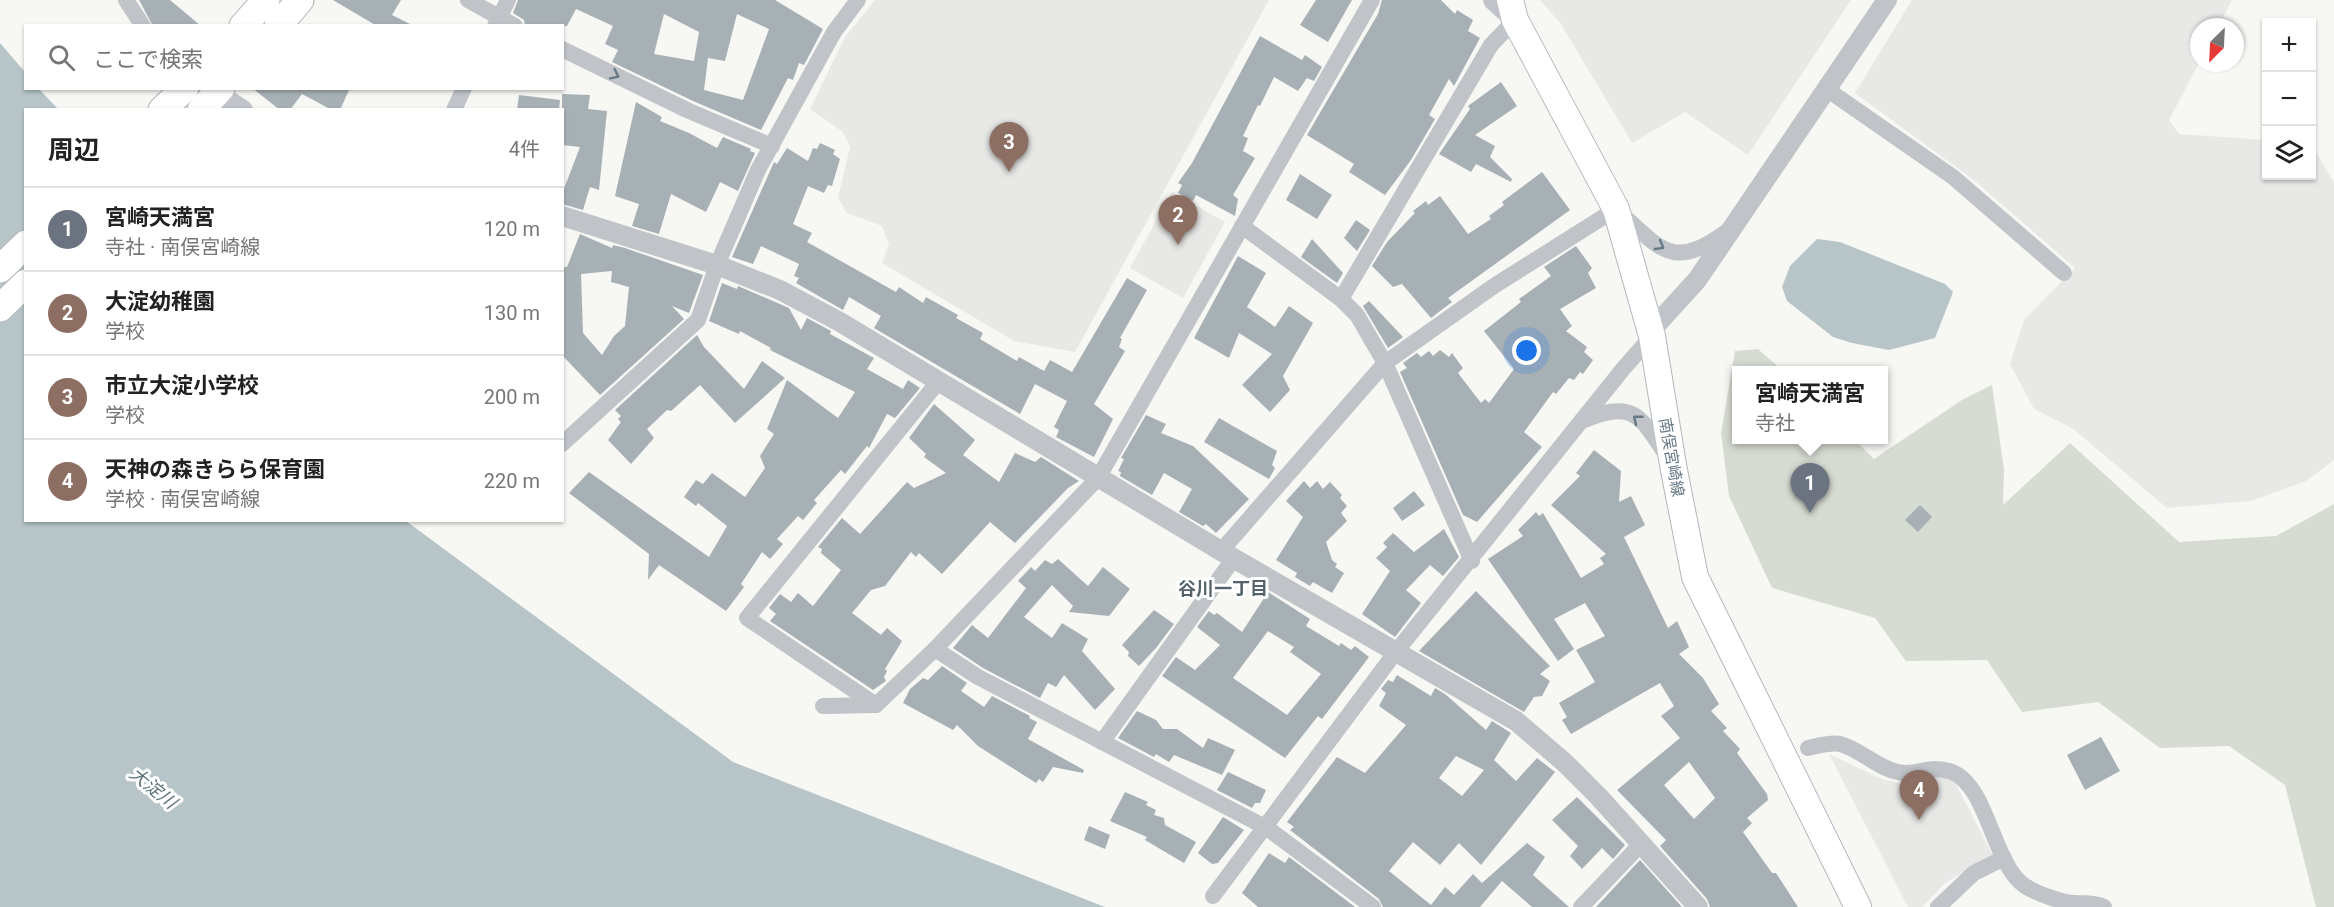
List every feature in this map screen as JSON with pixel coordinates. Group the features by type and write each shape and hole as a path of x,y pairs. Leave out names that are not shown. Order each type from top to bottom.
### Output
{"highway":[{"path":"245,24 266,0"},
{"path":"280,24 300,0"},
{"path":"164,108 183,90"},
{"path":"0,269 24,246"},
{"path":"0,308 24,285"}],"main road":[{"name":"南俣宮崎線","path":"1513,10 1616,209 1652,336 1673,465 1695,577 1858,907"}],"street":[{"path":"126,0 142,24"},
{"path":"468,0 496,22 508,0"},
{"path":"564,442 698,320 717,265 758,170 834,32 858,0"},
{"path":"823,706 876,705 935,649 1098,478 1372,0"},
{"path":"1341,299 1513,10 1493,0"},
{"path":"1213,897 1267,828 1395,653 1472,561 1580,422 1652,336 1656,325 1697,280 1887,0"},
{"path":"564,50 689,111 772,146"},
{"path":"1826,88 1953,177 2064,273"},
{"path":"455,108 463,90"},
{"path":"212,95 239,108"},
{"path":"1102,742 1227,554 1385,363 1494,286 1616,209 1653,242 1671,252 1686,254 1704,248 1732,227"},
{"path":"564,217 717,265 780,290 1395,653 1516,721 1564,762 1698,907"},
{"path":"1242,226 1341,299 1357,315 1385,363 1472,561"},
{"path":"876,705 747,618 938,382"},
{"path":"1580,422 1606,411 1621,409 1639,417 1673,465"},
{"path":"935,649 978,677 1267,828 1373,907"},
{"path":"1808,747 1839,744 1898,772 1914,772 1933,767 1955,773 1967,784 1990,825 2011,873 2026,886 2070,903 2097,904 2104,907"},
{"path":"1581,907 1641,844"},
{"path":"1938,907 1974,873 2004,858"}],"shaded area":[{"path":"875,0 1269,0 1075,352 1014,341 882,263 889,244 882,226 847,213 838,198 850,147 843,132 810,109 845,37"},
{"path":"1540,0 1851,0 1748,155 1685,112 1632,143 1561,24"},
{"path":"1912,0 2232,0 2223,18 2190,18 2190,72 2194,72 2169,120 2179,134 2262,140 2262,180 2316,180 2316,152 2334,183 2334,460 2306,481 2251,501 2167,508 2072,428 2034,409 2010,364 2024,320 2075,268 1975,181 1855,93"},
{"path":"1172,192 1225,222 1183,298 1130,268"},
{"path":"1758,349 1777,366 1732,366 1735,351"},
{"path":"1732,369 1732,444 1859,444 1874,459 1962,400 1992,385 2004,470 2003,505 2070,443 2179,542 2276,536 2334,504 2334,907 2316,907 2285,785 2229,746 2160,748 2098,702 2022,712 1987,660 1906,661 1875,618 1772,588 1729,496 1721,433"},
{"path":"1829,754 1884,780 1908,784 1928,776 1943,776 1956,784 1993,856 1945,883 1922,907 1908,907"}],"water":[{"name":"大淀川","path":"0,43 24,71 24,90 40,90 57,108 24,108 24,522 407,522 733,762 1105,907 0,907"},
{"path":"1817,239 1840,242 1945,284 1953,292 1935,338 1889,350 1852,343 1833,337 1787,301 1782,287 1790,266"}],"building":[{"path":"139,0 170,0 199,24 152,24"},
{"path":"333,0 401,0 392,15 410,24 374,24"},
{"path":"518,0 775,0 823,29 804,65 799,63 793,80 788,78 761,130 693,101 612,62 618,50 605,44 613,26 576,9 567,26 564,24 525,24 524,20 513,13","holes":["664,14 699,32 694,61 654,54","737,14 769,29 743,100 704,90 708,58 725,61"]},
{"path":"1316,0 1352,0 1328,42 1300,25"},
{"path":"1382,0 1441,0 1455,14 1457,10 1473,20 1468,31 1480,38 1454,86 1449,79 1429,115 1435,119 1411,160 1385,195 1349,172 1354,164 1307,135 1378,14"},
{"path":"1260,36 1302,60 1305,55 1322,67 1314,81 1307,78 1298,91 1274,77 1243,136 1248,138 1243,151 1255,158 1233,195 1238,199 1235,216 1196,195 1193,201 1178,193 1182,185 1178,183 1192,163"},
{"path":"1501,82 1517,106 1475,135 1495,146 1490,157 1512,179 1511,182 1476,164 1471,172 1439,154 1470,109 1468,106"},
{"path":"255,90 349,90 341,108 328,108 302,94 292,108 277,108"},
{"path":"562,94 590,95 588,109 607,111 599,190 590,187 583,210 564,205 564,189 580,147 564,145 564,108 562,108"},
{"path":"519,95 560,100 559,108 517,108"},
{"path":"636,102 662,117 660,121 717,148 723,137 751,149 750,151 755,153 738,191 720,182 706,212 671,194 659,234 632,226 639,204 615,196"},
{"path":"820,143 835,150 833,154 840,159 832,186 828,185 824,193 808,186 793,224 812,233 807,242 896,292 899,287 923,303 926,297 958,315 956,318 983,333 980,339 1017,361 1019,357 1044,371 1050,360 1072,372 1127,278 1147,290 1120,338 1122,339 1119,347 1125,351 1094,404 1113,419 1094,457 1056,437 1059,430 1054,427 1067,401 1035,384 1020,414 874,328 881,316 849,297 843,310 796,283 799,278 794,276 799,264 761,246 753,264 732,257 774,162 777,164 787,148 808,161 813,148 817,149"},
{"path":"1542,172 1570,210 1448,298 1452,302 1431,318 1402,284 1393,287 1372,266 1387,242 1415,213 1413,211 1426,201 1428,205 1440,196 1468,234 1491,219 1489,216 1504,205 1502,202"},
{"path":"1300,174 1332,195 1317,219 1286,200"},
{"path":"1356,220 1370,230 1357,251 1344,238"},
{"path":"580,234 612,248 613,245 625,248 703,275 689,313 672,306 684,319 600,395 564,357 564,267 567,267","holes":["612,271 611,282 629,287 625,326 614,336 602,355 583,333 581,274"]},
{"path":"1312,239 1343,273 1337,283 1301,257"},
{"path":"1576,246 1592,268 1588,273 1596,288 1560,309 1572,326 1566,331 1587,347 1584,352 1593,360 1583,374 1580,372 1574,380 1569,378 1556,394 1553,392 1524,432 1542,447 1477,522 1463,515 1400,372 1407,368 1403,363 1417,353 1421,357 1429,351 1433,356 1440,350 1449,357 1452,353 1463,368 1458,373 1481,403 1485,399 1489,403 1514,369 1484,331 1521,302 1519,299 1551,276 1544,267"},
{"path":"1238,256 1266,273 1247,307 1275,327 1289,306 1313,323 1283,376 1290,390 1270,412 1242,385 1272,354 1239,333 1229,358 1194,338"},
{"path":"722,283 737,289 738,286 789,308 801,330 807,318 831,331 830,334 874,358 867,369 903,389 908,380 920,388 895,418 887,414 869,448 867,446 845,474 841,470 814,500 817,503 803,520 798,516 777,539 783,544 770,559 762,552 741,584 744,587 726,611 659,565 648,580 649,554 569,493 589,472 709,557 727,526 698,503 696,506 684,497 696,480 703,484 712,473 745,497 765,468 760,456 774,434 767,429 787,380 838,418 855,392 770,350 771,348 740,331 739,334 709,321"},
{"path":"1369,301 1403,337 1388,348 1363,306"},
{"path":"697,335 704,347 744,389 762,361 785,378 735,423 700,385 671,411 667,410 647,429 654,438 631,464 608,440 621,422 618,419 621,416 615,410"},
{"path":"934,404 975,440 963,455 999,482 1015,453 1035,462 1041,457 1079,481 1068,488 1015,543 990,522 942,574 919,553 916,557 911,552 885,586 871,590 852,613 881,635 887,628 902,641 885,669 887,671 884,677 886,681 873,690 770,621 776,614 769,608 780,594 791,602 798,593 813,606 841,570 821,553 822,549 818,547 842,518 860,534 907,482 914,488 946,473 924,457 926,454 909,438"},
{"path":"1146,415 1166,424 1161,433 1193,446 1249,499 1216,533 1206,524 1203,526 1179,512 1192,489 1164,473 1152,495 1120,476 1121,472 1118,471 1124,459 1121,458"},
{"path":"1219,418 1277,451 1272,465 1275,468 1269,479 1204,442"},
{"path":"1594,450 1621,471 1619,502 1631,496 1645,525 1624,537 1668,628 1677,621 1689,647 1679,654 1703,678 1719,704 1711,711 1727,728 1723,731 1740,749 1737,753 1767,794 1768,800 1747,818 1752,823 1743,832 1772,873 1776,873 1798,907 1710,907 1707,899 1660,846 1666,840 1617,790 1680,738 1661,716 1674,706 1660,683 1571,734 1562,720 1567,717 1559,703 1595,682 1576,650 1605,636 1585,603 1554,619 1574,649 1558,661 1488,559 1523,536 1518,530 1536,512 1539,516 1543,513 1581,578 1604,564 1600,558 1606,554 1551,505 1580,476 1576,473","holes":["1689,762 1715,798 1694,819 1664,785"]},
{"path":"1304,481 1310,488 1317,481 1323,489 1330,482 1342,495 1340,498 1347,506 1341,513 1347,521 1326,542 1332,560 1337,564 1335,567 1344,573 1332,593 1313,582 1310,586 1295,577 1297,573 1276,560 1303,517 1286,501"},
{"path":"1414,491 1425,505 1402,521 1393,508"},
{"path":"1920,505 1932,517 1918,532 1905,520"},
{"path":"1444,529 1459,557 1443,576 1430,565 1406,590 1421,603 1395,637 1362,614 1390,571 1376,558 1387,547 1383,543 1393,533 1414,552"},
{"path":"1058,559 1088,586 1103,567 1130,589 1109,616 1069,612 1073,606 1052,585 1024,617 1052,638 1062,623 1088,639 1082,651 1115,689 1095,710 1064,675 1056,687 1048,683 1040,698 983,668 953,648 972,625 988,638 1026,588 1018,581 1031,567 1035,571 1045,560 1052,564"},
{"path":"1476,591 1550,666 1540,674 1550,681 1542,696 1534,697 1524,712 1419,651"},
{"path":"1268,592 1310,619 1306,626 1339,646 1341,643 1351,650 1355,646 1369,657 1322,719 1318,716 1285,758 1162,676 1176,657 1195,670 1220,645 1197,627 1209,611 1214,615 1217,613 1242,632","holes":["1268,631 1294,647 1290,652 1321,674 1287,715 1233,678"]},
{"path":"1154,610 1174,624 1139,666 1128,656 1129,652 1122,645"},
{"path":"942,666 967,683 961,691 984,707 992,696 1030,716 1029,718 1037,722 1028,739 1084,770 1083,773 1053,767 1043,782 1039,779 1036,783 978,746 957,725 953,730 903,703 910,689 923,678 928,680"},
{"path":"1397,675 1431,696 1435,688 1486,730 1492,721 1511,733 1494,760 1516,781 1537,758 1555,772 1481,865 1459,843 1440,865 1413,842 1389,871 1431,905 1445,887 1454,895 1473,874 1482,883 1527,843 1545,857 1533,875 1569,907 1532,907 1502,881 1480,907 1383,907 1379,899 1290,830 1294,827 1287,822 1337,757 1365,773 1406,725 1379,706 1386,693 1381,689 1388,680 1393,682","holes":["1456,756 1484,770 1462,796 1439,778"]},
{"path":"1137,711 1156,720 1163,729 1177,729 1203,748 1208,738 1235,750 1222,775 1174,755 1169,762 1156,754 1154,757 1118,738"},
{"path":"2101,737 2120,771 2085,790 2067,755"},
{"path":"1228,772 1266,790 1260,803 1255,803 1252,808 1217,790"},
{"path":"1125,792 1148,802 1146,805 1156,810 1154,815 1164,818 1165,825 1196,842 1184,863 1145,840 1147,837 1110,821"},
{"path":"1577,797 1625,845 1613,859 1602,848 1582,869 1570,856 1578,846 1552,820"},
{"path":"1223,817 1244,830 1218,863 1212,864 1198,853"},
{"path":"1089,826 1110,835 1105,849 1084,840"},
{"path":"1269,853 1285,863 1289,857 1355,907 1258,907 1242,893"},
{"path":"1640,860 1682,907 1596,907"}],"place":[{"name":"市立大淀小学校","path":"1009,172"},
{"name":"大淀幼稚園","path":"1178,245"},
{"name":"宮崎天満宮","path":"1810,513"},
{"name":"天神の森きらら保育園","path":"1919,820"}],"district":[{"name":"谷川一丁目","path":"1223,589"}]}
